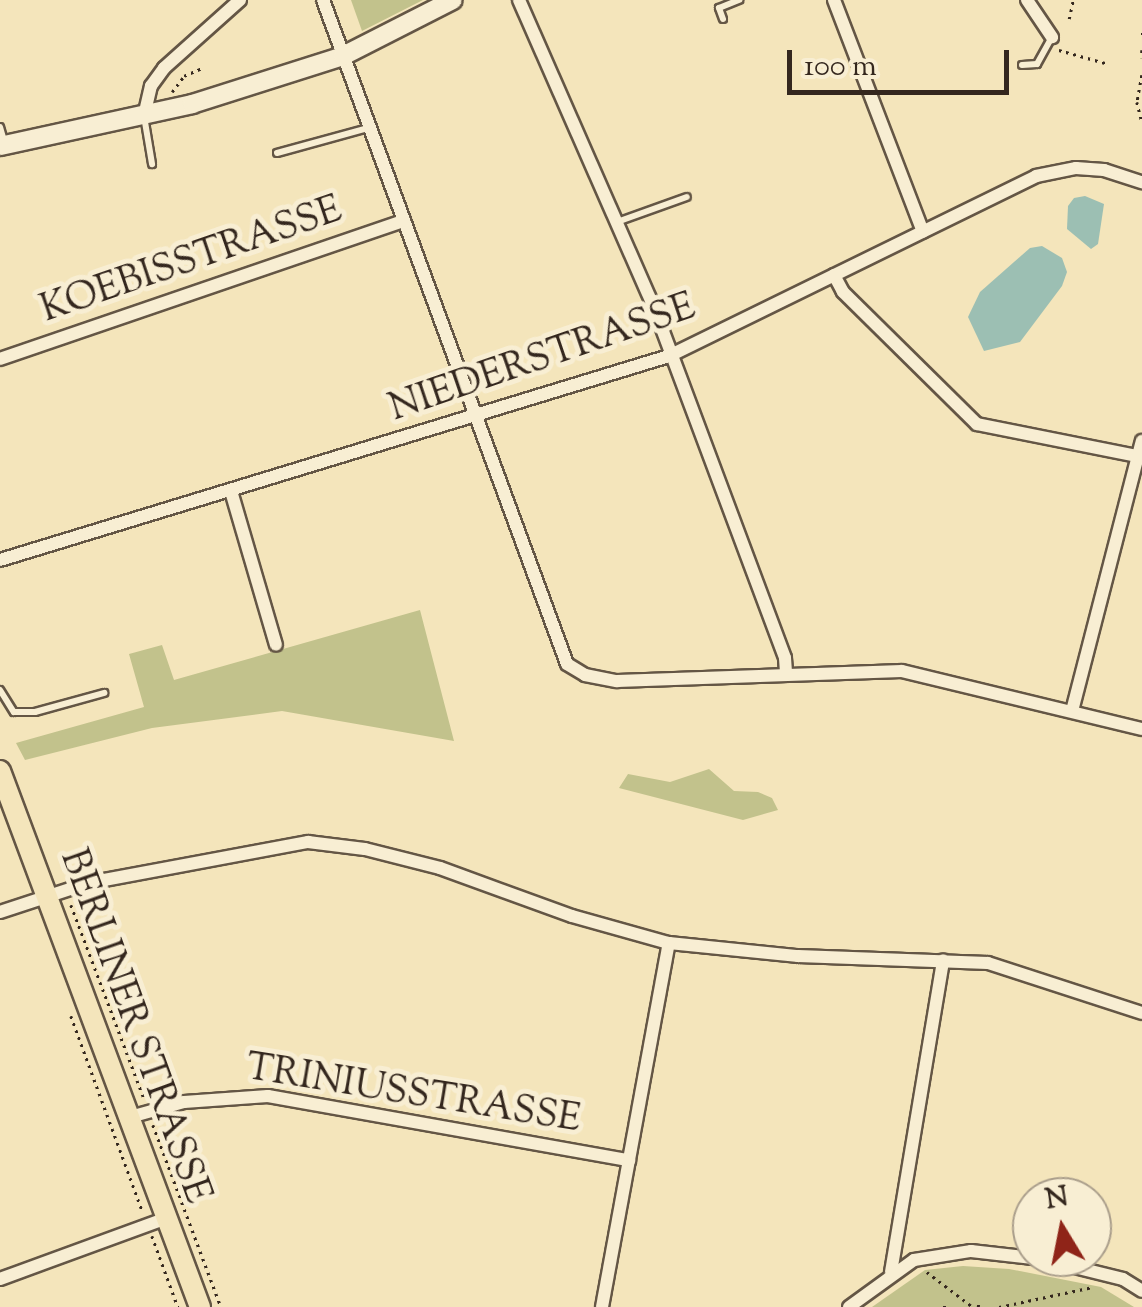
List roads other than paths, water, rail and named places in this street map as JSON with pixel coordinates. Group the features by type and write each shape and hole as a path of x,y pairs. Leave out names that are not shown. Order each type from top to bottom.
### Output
{"main road":[{"name":"BERLINER STRASSE","path":"0,771 58,896 140,1118 167,1218 200,1307"}],"street":[{"path":"144,116 151,86 164,68 240,0"},
{"path":"323,0 473,418 567,664 585,676 635,681 902,671 1142,729"},
{"path":"2,140 144,116 344,56 452,0"},
{"path":"519,0 655,310 785,658 786,674"},
{"path":"834,0 923,232"},
{"path":"1027,0 1055,40"},
{"name":"NIEDERSTRASSE","path":"0,560 669,356 1056,170 1104,170 1142,182"},
{"name":"KOEBISSTRASSE","path":"0,359 404,221"},
{"path":"834,275 843,292 977,424 1141,457"},
{"path":"1072,712 1141,457 1142,441"},
{"path":"231,490 276,645"},
{"path":"0,912 227,854 308,842 366,849 440,868 572,916 669,943 798,956 988,963 1142,1013"},
{"path":"602,1307 669,943"},
{"path":"892,1272 943,960"},
{"name":"TRINIUSSTRASSE","path":"140,1118 184,1102 268,1096 629,1160"},
{"path":"0,1279 167,1218"},
{"path":"849,1307 892,1272 914,1260 971,1251 1007,1254 1139,1284"}],"lane":[{"path":"723,19 719,8 738,0"},
{"path":"1022,65 1037,64 1055,40"},
{"path":"144,116 152,164"},
{"path":"277,154 369,127"},
{"path":"616,222 688,196"},
{"path":"0,690 14,712 35,712 104,693"}],"water":[{"path":"1085,196 1104,204 1098,244 1091,249 1067,229 1068,206 1074,198"},
{"path":"1042,246 1062,258 1067,272 1062,286 1020,342 984,351 968,317 980,292 1030,248"}]}
